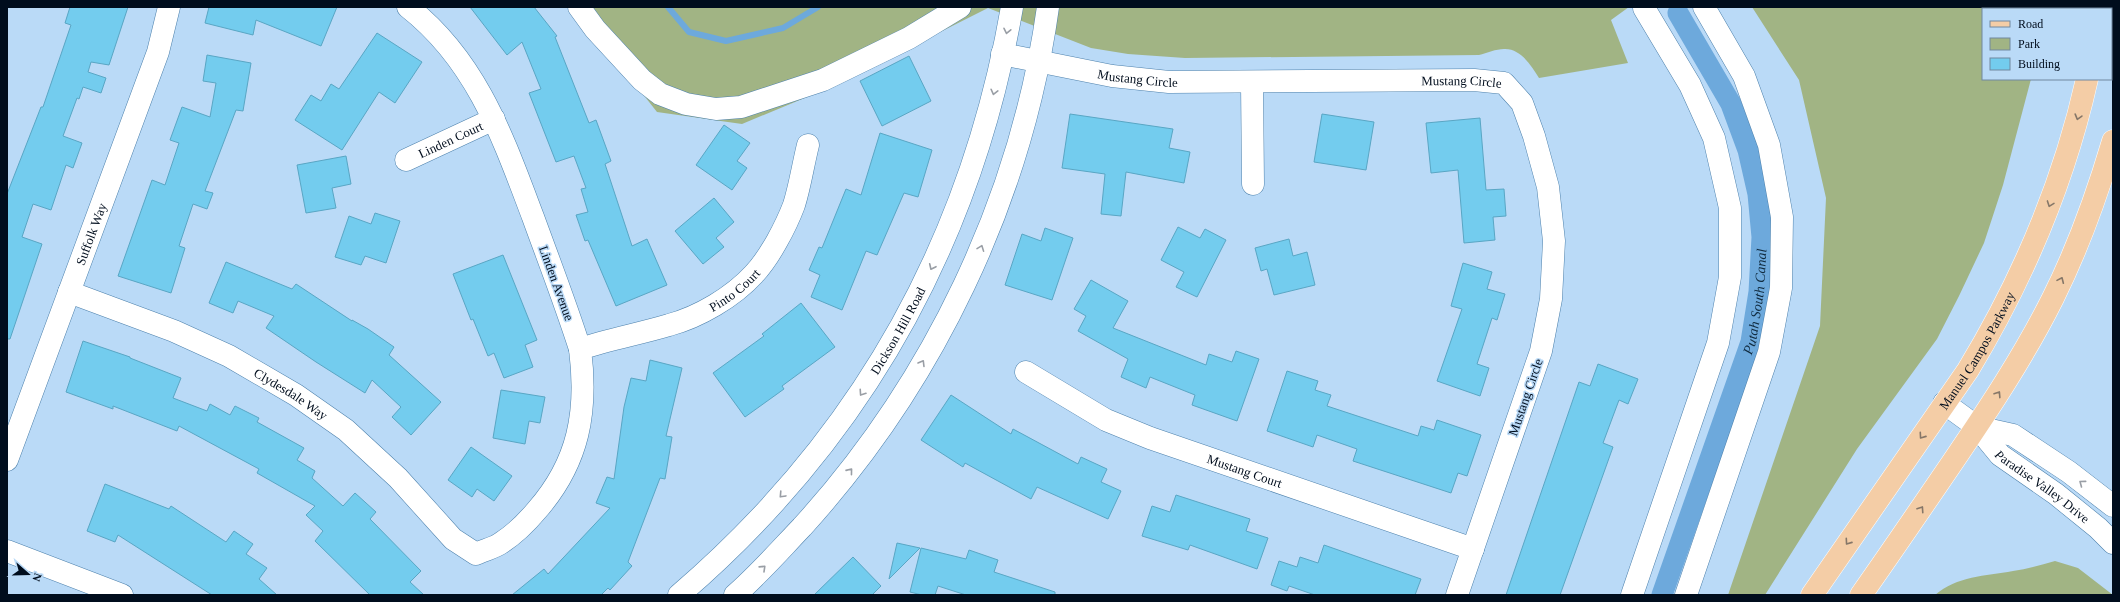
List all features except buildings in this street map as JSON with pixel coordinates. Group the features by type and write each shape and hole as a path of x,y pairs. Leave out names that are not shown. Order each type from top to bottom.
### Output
{"main road":[{"name":"Manuel Campos Parkway","path":"1812,595 1944,404 1987,338 2019,280 2063,168 2087,80"},
{"path":"1862,595 1977,427 2023,353 2053,298 2077,243 2101,180 2113,141"}],"street":[{"name":"Suffolk Way","path":"7,460 158,52 169,7"},
{"name":"Linden Avenue","path":"408,7 421,17 449,46 474,80 494,119 512,160 580,349 584,378 580,429 573,455 561,479 545,502 525,525 501,543 476,554"},
{"path":"579,7 595,29 642,80 660,94 686,104 716,109 741,107 823,80 909,38 960,7"},
{"name":"Dickson Hill Road","path":"679,595 739,540 795,480 862,393 896,338 941,248 964,189 995,92 1012,7"},
{"path":"735,595 785,546 861,457 890,416 927,356 952,309 978,254 996,209 1017,148 1038,61 1048,7"},
{"path":"1632,595 1715,350 1730,277 1730,208 1714,138 1690,85 1644,7"},
{"path":"1686,595 1769,352 1781,288 1782,216 1769,145 1744,76 1704,7"},
{"name":"Mustang Circle","path":"1002,54 1112,76 1169,82 1252,83 1474,80 1504,83 1522,103 1534,136 1548,187 1554,241 1551,299 1541,351 1457,595"},
{"path":"1252,83 1253,184"},
{"name":"Linden Court","path":"406,160 494,119"},
{"name":"Pinto Court","path":"580,349 610,339 670,325 700,313 728,296 755,273 779,238 794,205 808,145"},
{"name":"Clydesdale Way","path":"69,292 181,334 229,356 296,395 346,430 398,478 453,539 476,554"},
{"name":"Mustang Court","path":"1026,372 1106,420 1150,438 1473,549"},
{"name":"Paradise Valley Drive","path":"1944,404 1977,427 2000,455 2056,494 2098,528 2113,543"},
{"name":"Paradise Valley Drive","path":"1977,427 2013,435 2069,472 2113,506"},
{"path":"7,550 122,595"}],"green space":[{"path":"574,7 1629,7 1611,20 1628,63 1539,78 1521,55 1504,49 1479,55 1185,58 1128,54 1091,48 988,8 831,87 742,124 657,112"},
{"path":"1752,7 2047,7 1982,8 1982,80 2031,80 2003,185 1984,243 1937,339 1857,449 1765,595 1728,595 1820,326 1826,198 1799,80"},
{"path":"2055,561 2078,568 2113,595 1935,595 1962,580 2024,569"}],"waterway":[{"path":"668,7 689,32 726,41 783,28 818,7"},
{"name":"Putah South Canal","path":"1662,595 1751,342 1759,292 1762,237 1758,194 1748,150 1731,104 1678,13"}]}
